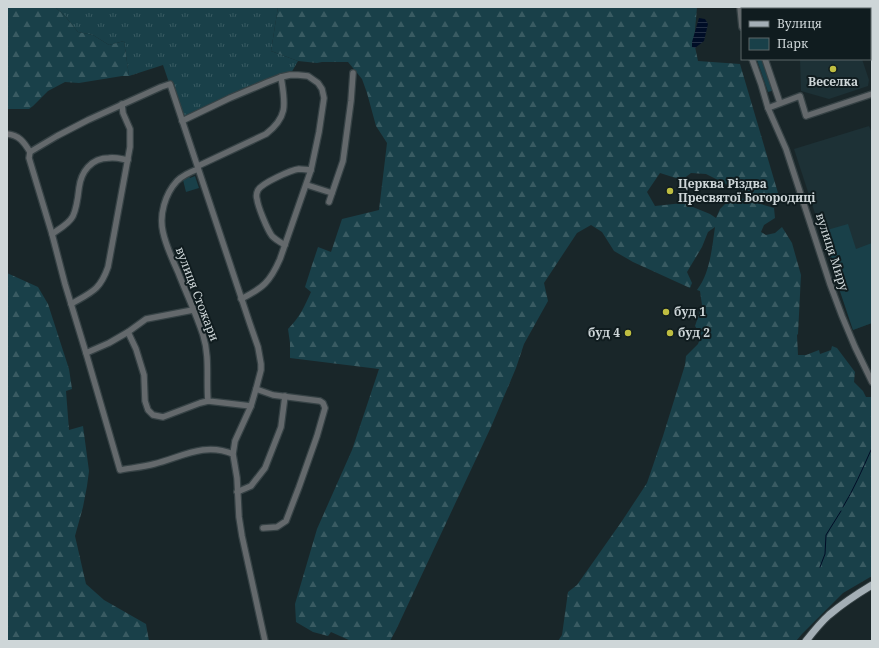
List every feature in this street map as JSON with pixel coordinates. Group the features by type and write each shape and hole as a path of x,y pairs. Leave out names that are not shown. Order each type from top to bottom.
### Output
{"main road":[{"path":"806,641 829,615 872,585"}],"street":[{"path":"740,7 741,17"},
{"name":"вулиця Миру","path":"752,60 768,108 786,149 842,316 872,382"},
{"path":"765,60 780,103"},
{"path":"329,202 342,161 354,73"},
{"path":"182,121 230,98 290,74 308,76 318,83 322,89 324,98 323,108 311,170 307,185 276,269 264,286 242,299"},
{"name":"вулиця Стожари","path":"208,401 208,367 203,336 167,248 162,231 165,202 173,187 183,176 266,134 272,129 279,121 284,105 284,92 281,77"},
{"path":"30,152 88,120 170,84 258,347 260,357 261,370 259,379 251,406 235,441 233,454 236,467 242,536 265,641"},
{"path":"768,108 800,96 806,116 872,94"},
{"path":"71,304 93,291 101,283 105,277 108,266 130,147 130,129 123,113 122,104"},
{"path":"7,134 12,134 18,137 23,141 30,152 29,158 32,170 120,470 153,465 198,450 212,449 233,454"},
{"path":"52,234 73,216 81,177 88,167 104,158 128,160"},
{"path":"285,244 278,242 272,235 263,217 257,198 258,190 265,184 289,172 299,169 311,170"},
{"path":"307,185 332,193"},
{"path":"86,354 109,343 146,320 193,310"},
{"path":"128,332 136,349 144,375 146,405 148,410 153,415 163,417 208,401 251,406"},
{"path":"256,389 273,395 320,401 323,403 325,408 286,522 277,527 263,528"},
{"path":"237,492 251,486 265,468 281,427 285,396"}],"shaded area":[{"path":"699,18 705,19 708,24 704,41 695,48 692,47 692,42"},
{"name":"Веселка","path":"800,60 862,60 869,80 868,86 829,99 801,91"},
{"path":"869,126 872,133 872,323 853,330 794,149"}],"green space":[{"path":"7,7 55,7 65,16 78,32 93,35 109,45 124,41 129,76 79,83 65,82 48,91 29,109 7,109"},
{"path":"55,7 278,7 271,51 298,61 290,75 182,121 163,65 129,76 124,41 109,45 93,35 78,32 65,16"},
{"path":"278,7 697,7 694,42 698,61 740,64 778,193 764,197 730,186 706,174 691,173 682,180 660,173 647,192 655,206 683,203 716,218 720,209 726,203 737,197 774,208 775,218 764,225 761,232 766,235 775,233 782,227 792,243 801,275 797,335 798,355 806,355 819,350 820,354 831,350 832,346 837,348 855,372 854,382 863,391 866,397 872,397 872,576 843,593 796,641 558,641 562,635 568,592 577,585 647,483 685,365 686,356 698,344 701,336 695,326 702,305 700,291 697,290 708,268 715,227 708,232 702,247 687,272 692,283 690,288 633,262 614,251 602,232 591,225 577,233 544,283 548,301 524,344 516,368 491,427 390,641 351,641 331,632 328,636 313,632 296,622 295,604 317,529 352,450 379,369 290,358 288,329 299,316 311,292 305,287 318,247 331,252 342,219 379,210 387,143 376,126 362,79 348,62 317,63 298,61 271,51"},
{"path":"757,60 765,60 775,90 768,92"},
{"path":"189,175 190,178 195,176 199,188 186,192 183,180"},
{"path":"848,224 856,249 872,243 872,323 853,330 820,232"},
{"path":"7,273 38,287 48,304 69,369 72,389 66,391 69,430 83,426 89,471 83,507 75,536 86,584 104,600 146,624 149,641 7,641"}],"waterway":[{"path":"843,507 871,450"},
{"path":"820,567 825,554 826,535 841,511"}],"place":[{"name":"Веселка","path":"833,69"},
{"name":"Церква Різдва Пресвятої Богородиці","path":"670,191"},
{"name":"буд 1","path":"666,312"},
{"name":"буд 4","path":"628,333"},
{"name":"буд 2","path":"670,333"}]}
